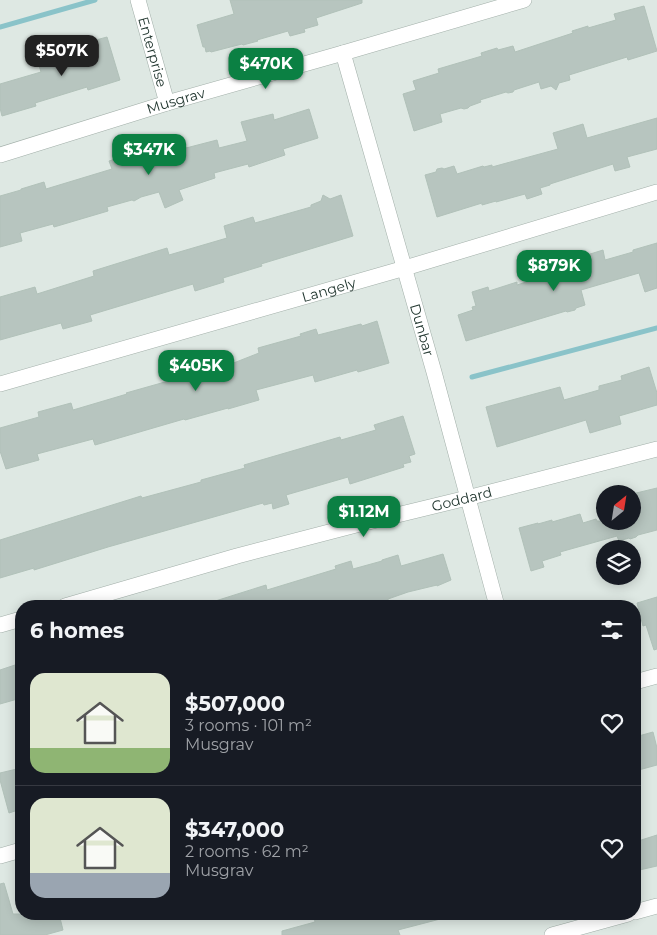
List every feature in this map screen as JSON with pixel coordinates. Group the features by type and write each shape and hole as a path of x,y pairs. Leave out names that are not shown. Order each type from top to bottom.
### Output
{"street":[{"name":"Enterprise","path":"138,0 168,103"},
{"name":"Musgrav","path":"0,155 168,103 524,0"},
{"name":"Dunbar","path":"343,53 434,372 494,600"},
{"name":"Langely","path":"0,384 405,268 657,192"},
{"name":"Goddard","path":"86,600 236,556 657,449"},
{"path":"0,625 15,621"},
{"path":"641,680 657,676"},
{"path":"0,856 15,852"},
{"path":"641,910 657,906"},
{"path":"552,935 582,920"}],"building":[{"path":"230,0 362,0 362,3 316,18 318,25 304,29 305,32 290,36 288,31 243,45 206,52 197,25 234,14"},
{"path":"644,6 657,51 628,60 627,57 569,75 570,80 559,83 556,90 551,86 541,89 539,82 514,90 513,92 506,92 480,100 481,102 468,108 440,114 442,122 414,131 403,94 416,90 413,81 439,73 438,69 482,56 481,53 513,46 515,52 573,33 572,31 616,20 614,14"},
{"path":"92,37 96,40 107,37 120,80 88,90 87,87 35,103 36,106 2,116 0,84 41,72 38,62 77,51 76,46 88,43"},
{"path":"309,109 318,138 283,149 285,155 249,167 248,164 214,173 215,178 179,190 183,200 165,208 159,192 134,201 107,207 108,211 54,227 53,224 20,233 22,241 0,247 0,196 44,182 46,189 112,169 109,161 139,152 142,159 170,151 169,147 184,142 186,148 217,140 219,148 247,141 241,122 273,114 274,120"},
{"path":"657,118 657,149 627,157 630,167 615,171 613,164 540,188 542,194 527,199 525,194 482,205 482,203 437,217 425,175 436,172 437,169 454,166 457,174 483,166 492,165 492,167 558,149 553,133 583,124 587,138"},
{"path":"323,195 330,199 341,195 353,236 261,264 262,266 223,278 224,282 195,291 193,284 90,315 92,321 63,329 61,323 0,340 0,297 35,287 37,294 94,276 93,271 167,248 169,255 227,238 224,226 253,217 255,223 311,207 311,205 321,201"},
{"path":"657,243 657,288 645,292 639,273 581,290 585,305 575,310 566,311 466,341 458,315 473,310 472,307 476,306 472,292 488,287 489,291 517,282 517,285 545,276 543,272 588,260 587,255 603,250 605,260"},
{"path":"377,321 389,363 315,382 313,375 256,390 259,400 184,419 95,445 93,439 37,454 39,460 6,469 0,451 0,428 39,417 38,412 71,403 73,410 127,394 172,380 170,372 185,368 187,373 231,362 231,364 259,353 258,348 301,336 300,334 316,329 318,335"},
{"path":"649,367 657,393 657,405 619,416 621,424 590,433 586,420 497,447 486,407 560,387 564,400 599,390 599,386 622,380 621,376"},
{"path":"403,416 415,454 409,456 411,462 403,464 404,467 350,484 348,477 286,495 289,504 273,509 272,503 264,505 263,503 34,570 34,568 0,578 0,540 141,496 142,498 201,482 201,480 245,468 244,465 340,437 341,440 376,430 374,425"},
{"path":"657,488 657,530 630,539 619,540 617,536 596,540 596,542 560,552 561,555 542,561 544,567 531,571 519,528 552,520 552,522 580,514 583,523 596,519 596,530 641,530 641,492"},
{"path":"443,554 451,580 437,586 408,592 388,600 218,600 266,585 267,590 336,569 335,566 351,561 353,569 398,555 401,566"},
{"path":"657,597 657,649 654,650 646,625 643,626 641,602"},
{"path":"15,665 15,700 0,704 0,670"},
{"path":"653,732 657,748 657,765 641,769 641,735"},
{"path":"15,769 15,811 9,813 0,780 0,773"},
{"path":"657,835 657,866 641,870 641,840"},
{"path":"4,883 13,914 15,914 15,920 60,920 63,930 45,935 0,935 0,884"},
{"path":"315,920 436,920 398,930 400,935 282,935 282,931 315,922"}],"waterway":[{"path":"0,27 95,0"},
{"path":"472,377 657,328"}]}
